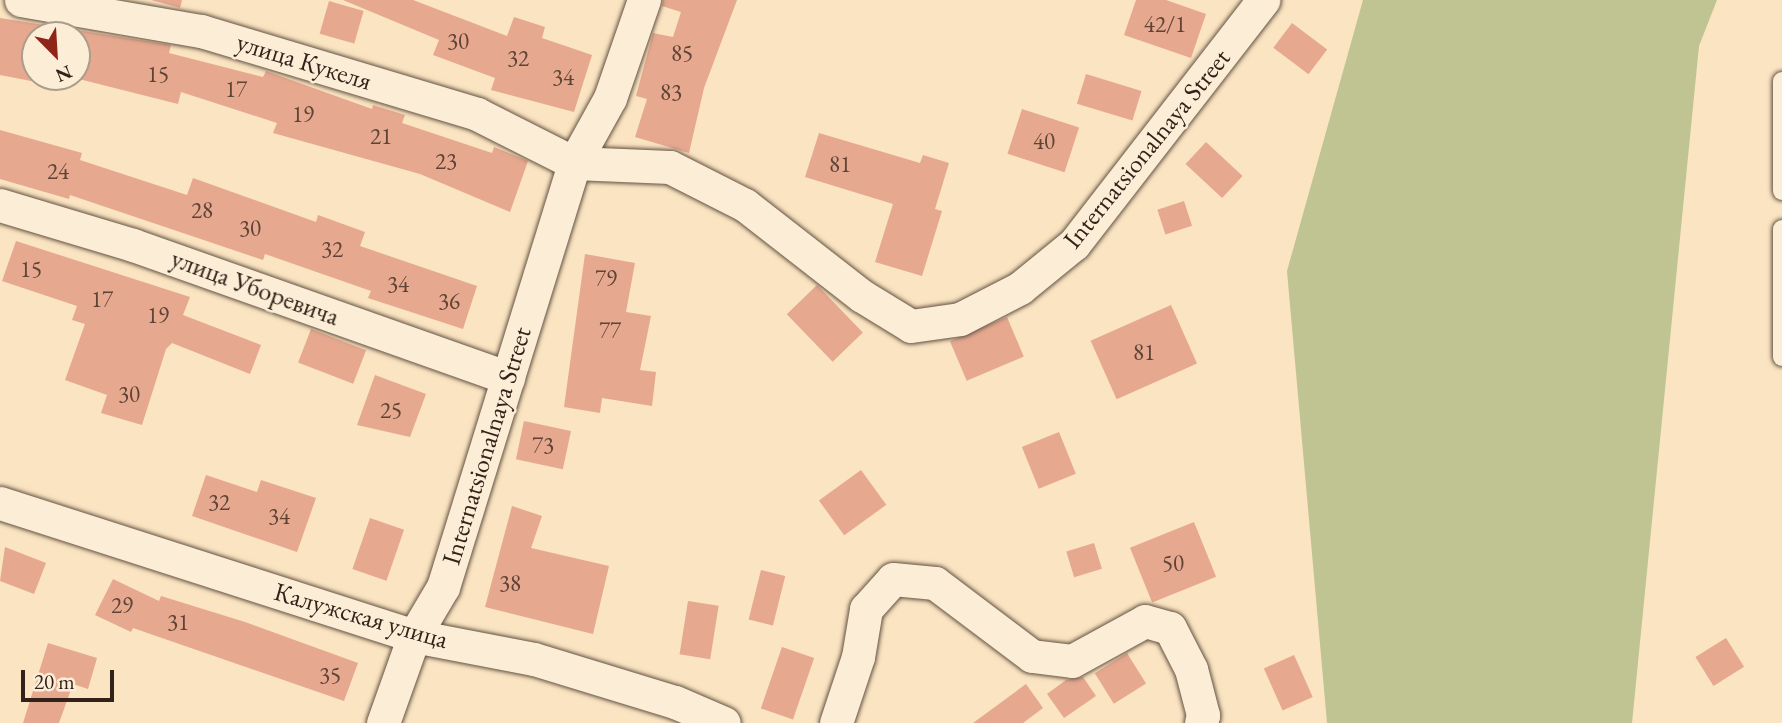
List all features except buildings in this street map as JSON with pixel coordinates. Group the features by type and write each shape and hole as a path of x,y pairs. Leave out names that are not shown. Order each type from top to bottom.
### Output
{"street":[{"name":"улица Кукеля","path":"21,0 215,35 477,114 574,163"},
{"name":"Internatsionalnaya Street","path":"383,723 414,636 443,587 574,163 610,98 644,0"},
{"name":"Internatsionalnaya Street","path":"574,163 670,167 745,205 862,296 911,326 960,319 1020,288 1074,244 1263,0"},
{"name":"улица Уборевича","path":"0,205 133,245 508,378"},
{"name":"Калужская улица","path":"0,503 414,636 534,659 675,702 724,723"},
{"path":"836,723 858,657 866,609 893,579 935,583 1032,656 1072,661 1145,621 1170,628 1191,669 1203,715 1200,723"}],"lane":[{"path":"1782,81 1782,191"},
{"path":"1782,229 1782,356"}],"green space":[{"path":"1363,0 1717,0 1699,46 1632,723 1327,723 1287,271"}]}
